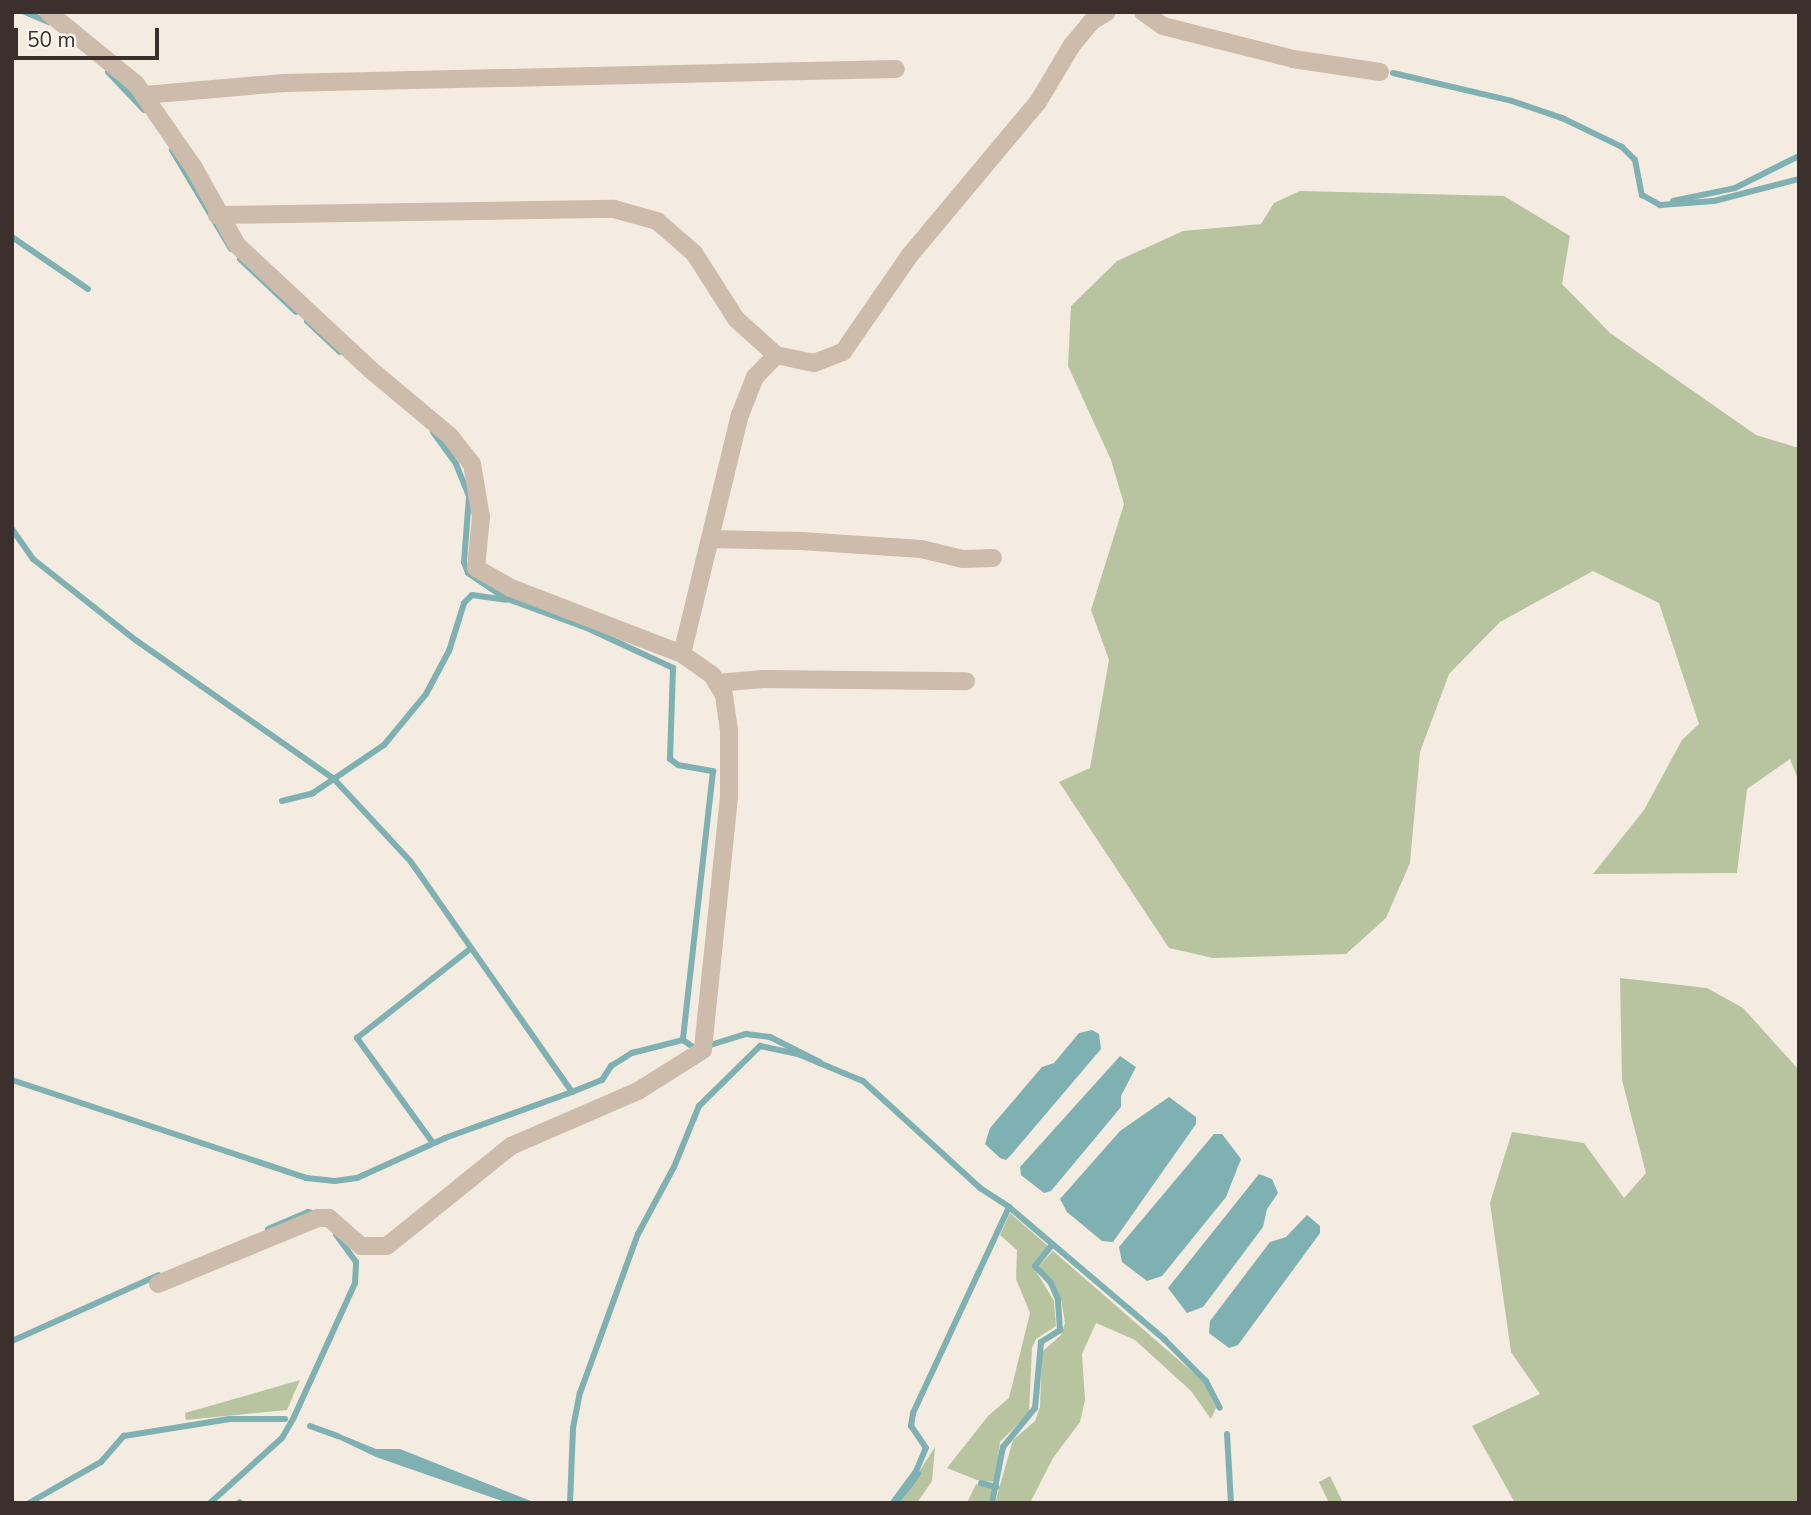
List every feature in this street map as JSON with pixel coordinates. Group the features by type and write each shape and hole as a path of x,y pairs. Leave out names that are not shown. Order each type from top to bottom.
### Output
{"street":[{"path":"48,12 144,94 194,167 217,215 237,245 284,291 450,436 472,464 481,517 476,568 511,588 682,654 717,683 724,695 729,729 729,797 703,1050 638,1091 511,1146 387,1246 361,1246 330,1218 318,1218 158,1284"},
{"path":"217,215 614,209 657,221 694,253 736,319 776,355 814,363 843,352 910,255 1038,102 1072,45 1092,21 1107,12"},
{"path":"1143,12 1163,26 1189,33 1293,59 1380,72"},
{"path":"144,94 284,83 896,69"},
{"path":"682,654 740,415 755,377 776,355"},
{"path":"710,539 801,541 921,549 963,559 993,558"},
{"path":"717,683 763,679 966,681"}],"green space":[{"path":"1300,191 1504,196 1570,236 1562,284 1610,333 1756,435 1799,448 1799,782 1790,759 1747,789 1737,873 1593,874 1644,810 1682,740 1699,724 1659,603 1593,571 1500,622 1449,674 1420,752 1410,863 1386,918 1346,954 1213,958 1169,948 1059,782 1090,768 1109,660 1091,610 1124,504 1111,460 1068,366 1071,306 1117,261 1183,231 1261,224 1274,203"},
{"path":"1620,978 1707,988 1743,1008 1799,1070 1799,1503 1515,1503 1472,1426 1540,1394 1511,1352 1490,1203 1512,1132 1584,1143 1624,1198 1646,1173 1622,1080"},
{"path":"1010,1213 1048,1246 1033,1266 1054,1301 1056,1326 1036,1339 1032,1348 1029,1413 1000,1442 995,1482 977,1480 947,1468 988,1416 1009,1398 1030,1313 1016,1279 1017,1250 1000,1235"},
{"path":"1053,1251 1204,1382 1216,1408 1211,1419 1191,1391 1135,1340 1096,1323 1082,1354 1085,1400 1080,1422 1053,1458 1030,1503 995,1503 1013,1440 1035,1421 1040,1407 1042,1352 1061,1335 1065,1323 1061,1299 1039,1266"},
{"path":"300,1380 287,1410 186,1420 185,1413"},
{"path":"935,1447 932,1481 917,1503 899,1503"},
{"path":"1330,1476 1343,1503 1329,1503 1319,1482"},
{"path":"976,1484 993,1489 989,1503 967,1503"}],"water":[{"path":"1092,1030 1099,1034 1101,1049 1011,1155 1006,1160 1000,1158 985,1144 990,1128 1042,1067 1054,1063 1079,1033"},
{"path":"1120,1056 1136,1067 1121,1096 1121,1107 1051,1191 1044,1193 1021,1175 1020,1167"},
{"path":"1169,1097 1196,1117 1196,1124 1113,1242 1102,1241 1067,1212 1060,1199 1120,1131"},
{"path":"1214,1134 1222,1134 1241,1159 1226,1197 1162,1276 1147,1281 1122,1262 1119,1247"},
{"path":"1259,1174 1272,1179 1278,1193 1267,1209 1263,1227 1203,1307 1187,1313 1168,1288"},
{"path":"1307,1215 1320,1226 1320,1233 1238,1345 1229,1348 1209,1333 1210,1321 1270,1242 1286,1237"},
{"path":"332,1431 376,1449 400,1449 536,1503 508,1503 376,1457 332,1436"},
{"path":"914,1469 922,1473 912,1487 899,1503 889,1503"}],"waterway":[{"path":"25,12 49,22"},
{"path":"108,72 144,110"},
{"path":"1393,73 1512,101 1562,118 1622,147 1635,160 1642,195 1660,205 1714,201 1799,179"},
{"path":"172,150 231,249"},
{"path":"1673,201 1735,188 1799,156"},
{"path":"12,237 88,289"},
{"path":"240,259 296,312"},
{"path":"307,321 340,352"},
{"path":"433,432 456,464 469,497 464,562 468,573 505,598 587,628 673,668 670,759 678,765 713,771 683,1040"},
{"path":"12,529 33,559 137,641 334,779 411,862 572,1092 602,1080 611,1066 632,1053 683,1040 696,1049"},
{"path":"282,801 313,793 384,745 426,694 449,651 464,603 472,595 506,600"},
{"path":"433,1143 357,1038 470,949"},
{"path":"707,1046 746,1034 770,1037 820,1062"},
{"path":"570,1503 573,1428 580,1393 638,1234 674,1167 699,1106 760,1046 798,1054 863,1081 980,1188 1009,1207 1165,1340 1206,1381 1220,1408"},
{"path":"12,1080 306,1178 335,1181 357,1178 445,1138 572,1092"},
{"path":"914,1476 926,1448 911,1426 913,1413 1009,1207"},
{"path":"268,1229 308,1212 316,1214"},
{"path":"210,1503 282,1438 294,1417 355,1283 356,1262 336,1234"},
{"path":"992,1503 1003,1447 1035,1408 1041,1342 1060,1330 1058,1299 1051,1283 1035,1266 1053,1244"},
{"path":"12,1341 159,1275"},
{"path":"29,1503 101,1462 124,1436 230,1419 285,1419"},
{"path":"310,1426 338,1436"},
{"path":"1227,1434 1231,1503"},
{"path":"981,1483 996,1487"}]}
